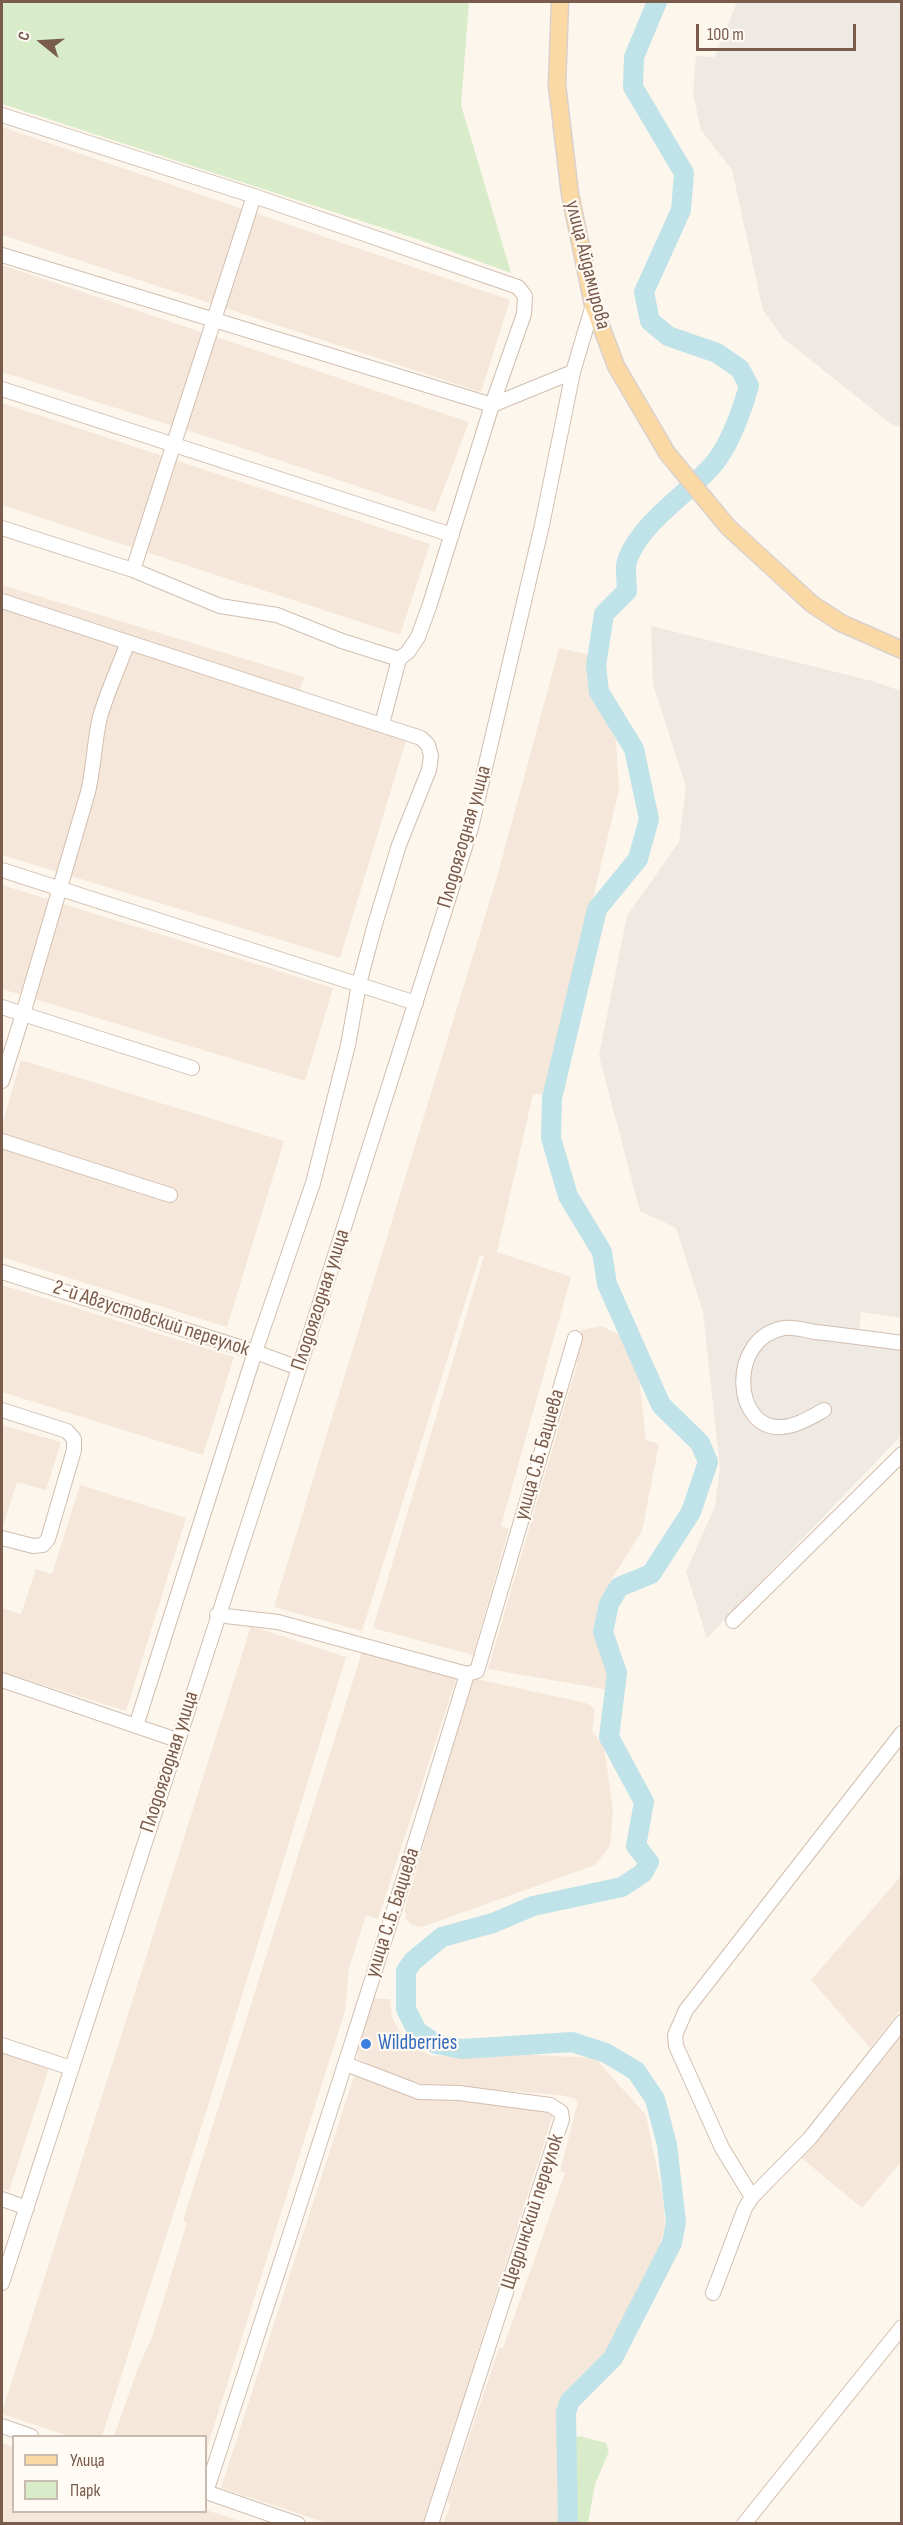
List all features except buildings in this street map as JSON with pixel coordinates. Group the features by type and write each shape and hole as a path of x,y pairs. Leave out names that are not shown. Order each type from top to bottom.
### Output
{"main road":[{"name":"улица Айдамирова","path":"560,2 557,85 570,194 593,305 615,366 667,453 728,527 812,604 841,623 902,650"}],"street":[{"path":"2,115 254,196 518,287 525,296 525,314 492,405 418,637 408,652 399,659 382,724"},
{"path":"134,570 254,196"},
{"path":"2,255 492,405 573,372"},
{"name":"Плодоягодная улица","path":"2,2283 299,1368 471,828 542,525 573,372 593,305"},
{"path":"2,389 452,535"},
{"path":"2,528 134,570 220,606 277,615 342,641 399,659"},
{"path":"2,601 421,738 428,745 431,756 429,770 399,845 359,984 348,1045 313,1183 255,1352 136,1726"},
{"path":"2,1081 90,782 100,715 128,642"},
{"path":"2,870 416,1003"},
{"path":"2,1008 192,1068"},
{"path":"2,1141 170,1195"},
{"name":"2-й Августовский переулок","path":"2,1272 299,1368"},
{"path":"824,1410 795,1425 781,1427 767,1425 758,1419 746,1398 743,1382 745,1363 751,1348 761,1337 786,1328 902,1343"},
{"name":"улица С.Б. Бациева","path":"207,2489 346,2064 467,1674 477,1671 575,1338"},
{"path":"2,1410 67,1431 74,1439 74,1450 48,1539 43,1545 33,1546 2,1538"},
{"path":"733,1621 902,1454"},
{"path":"218,1615 278,1622 467,1674"},
{"path":"2,1680 177,1740"},
{"path":"752,2197 723,2148 676,2046 675,2035 686,2010 902,1733"},
{"path":"713,2293 745,2208 752,2197 810,2138 902,2022"},
{"path":"2,2045 71,2068"},
{"name":"Щедринский переулок","path":"346,2064 419,2092 459,2093 550,2105 561,2112 562,2119 431,2523"},
{"path":"2,2199 27,2208"},
{"path":"744,2523 902,2327"},
{"path":"2,2426 28,2435"},
{"path":"207,2492 298,2523"}],"shaded area":[{"path":"737,2 901,2 901,427 891,424 783,338 763,310 732,170 701,130 693,94 696,56 715,57"},
{"path":"2,127 510,300 481,392 2,235"},
{"path":"2,265 469,422 435,512 2,372"},
{"path":"2,403 430,544 400,635 2,505"},
{"path":"2,585 304,677 297,700 408,734 340,958 2,855"},
{"path":"651,626 872,681 901,691 901,1318 861,1312 858,1341 901,1348 901,1436 707,1638 686,1572 715,1506 720,1468 703,1312 676,1228 640,1211 599,1056 627,916 679,842 686,787 653,684"},
{"path":"559,648 590,655 587,678 616,740 619,790 556,1051 548,1094 533,1094 497,1252 571,1277 501,1526 509,1529 473,1655 373,1628 484,1256 480,1255 362,1631 274,1607 497,877"},
{"path":"2,885 333,988 305,1081 2,989"},
{"path":"21,1060 284,1141 227,1327 2,1257 2,1125"},
{"path":"2,1285 234,1357 203,1455 2,1392"},
{"path":"602,1326 625,1338 639,1377 646,1440 659,1444 642,1531 611,1580 602,1602 597,1640 610,1674 609,1690 488,1669 576,1368 581,1330"},
{"path":"2,1425 61,1442 46,1490 17,1482 3,1526 2,1526"},
{"path":"80,1485 186,1518 126,1711 2,1672 2,1608 21,1614 36,1569 52,1574"},
{"path":"251,1626 346,1657 208,2106 102,2435 66,2435 2,2414"},
{"path":"362,1652 456,1679 378,1919 366,1915 349,1968 345,2011 207,2448 207,2435 114,2435 138,2368 152,2337 187,2223 183,2220"},
{"path":"472,1678 586,1703 595,1709 592,1731 604,1746 613,1810 610,1846 595,1865 422,1927 412,1925 406,1920 405,1908"},
{"path":"901,1876 901,2009 870,2048 811,1980"},
{"path":"361,1998 390,1999 392,2018 407,2043 432,2056 512,2054 595,2058 646,2115 663,2198 665,2225 658,2254 614,2345 578,2378 559,2423 559,2517 555,2523 443,2523 451,2504 447,2502 499,2348 503,2348 565,2173 560,2171 578,2102 574,2098 560,2095 423,2084 385,2074 358,2058 356,2033"},
{"path":"901,2029 901,2162 862,2208 799,2156"},
{"path":"2,2050 51,2062 9,2191 2,2189"},
{"path":"354,2076 416,2097 484,2100 554,2111 475,2361 473,2375 423,2523 327,2523 221,2488"},
{"path":"2,2443 12,2447 12,2513 207,2513 207,2510 246,2523 2,2523"}],"green space":[{"path":"2,2 469,2 461,105 511,273 420,240 2,104"},
{"path":"579,2436 606,2443 609,2451 595,2484 588,2523 555,2523 559,2517 559,2446"}],"waterway":[{"path":"568,2524 566,2412 570,2401 613,2358 672,2243 676,2222 667,2145 655,2099 636,2071 606,2053 572,2042 462,2049 436,2044 417,2031 406,2009 406,1971 413,1961 442,1937 493,1923 533,1906 622,1887 643,1873 649,1862 636,1846 644,1802 609,1737 617,1673 603,1632 609,1604 619,1587 651,1574 691,1512 708,1462 700,1443 661,1405 607,1284 602,1252 568,1196 551,1138 552,1098 597,909 638,859 649,819 634,749 599,692 596,666 604,614 627,591 628,558 644,532 654,520 702,477 724,449 749,386 740,369 717,353 668,336 650,321 644,292 681,210 684,173 633,87 634,57 657,2"}],"place":[{"name":"Wildberries","path":"366,2044"}]}
